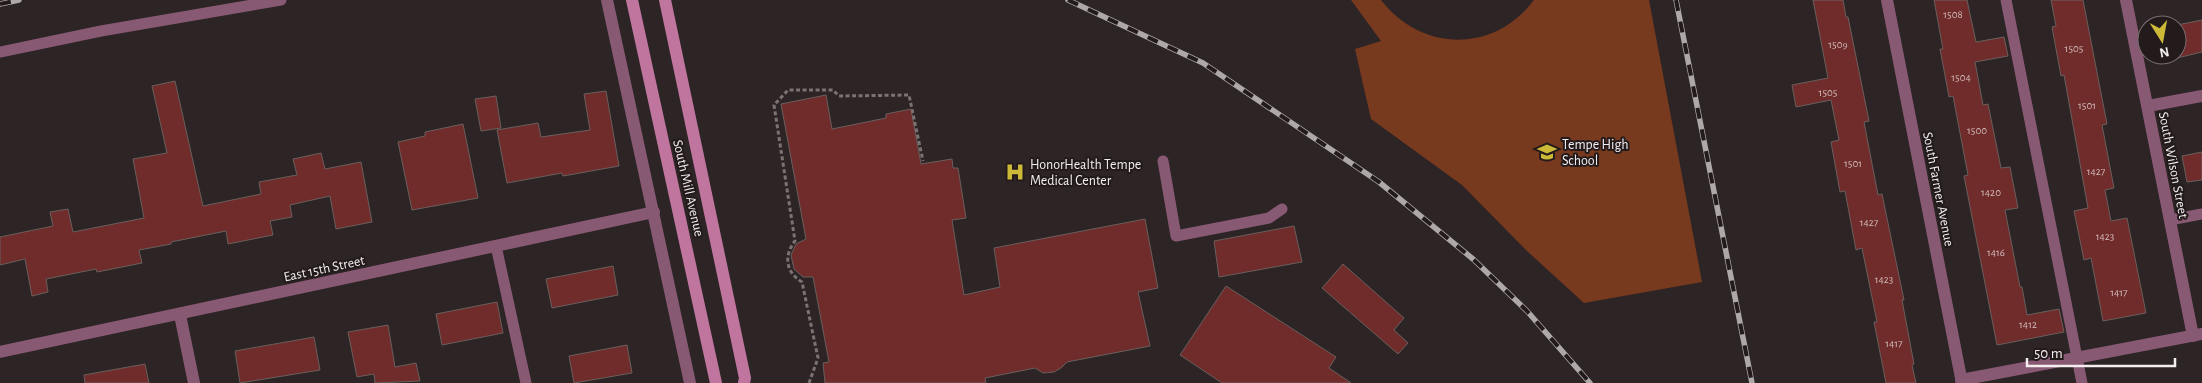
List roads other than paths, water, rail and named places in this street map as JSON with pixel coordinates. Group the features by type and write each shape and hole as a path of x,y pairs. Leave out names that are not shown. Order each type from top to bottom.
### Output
{"main road":[{"name":"South Mill Avenue","path":"632,0 716,383"},
{"name":"South Mill Avenue","path":"665,0 745,378 744,383"}],"street":[{"path":"607,0 690,383"},
{"name":"South Farmer Avenue","path":"1887,0 1962,381"},
{"name":"South Wilson Street","path":"2126,0 2170,220 2197,335"},
{"path":"2148,106 2202,96"},
{"name":"East 15th Street","path":"0,352 654,212"},
{"path":"180,315 194,383"},
{"path":"1962,381 2197,335"}],"lane":[{"path":"0,52 101,31 281,0"},
{"path":"2006,0 2082,383"},
{"path":"1163,161 1176,236 1270,218 1282,209"},
{"path":"2170,220 2202,214"},
{"path":"496,246 526,383"}],"railway":[{"path":"0,4 19,0"},
{"path":"1068,0 1203,63 1379,182 1473,259 1527,311 1590,383"},
{"path":"1676,0 1752,383"}],"place":[{"name":"Tempe High School","path":"1547,152"},
{"name":"HonorHealth Tempe Medical Center","path":"1015,172"}]}
